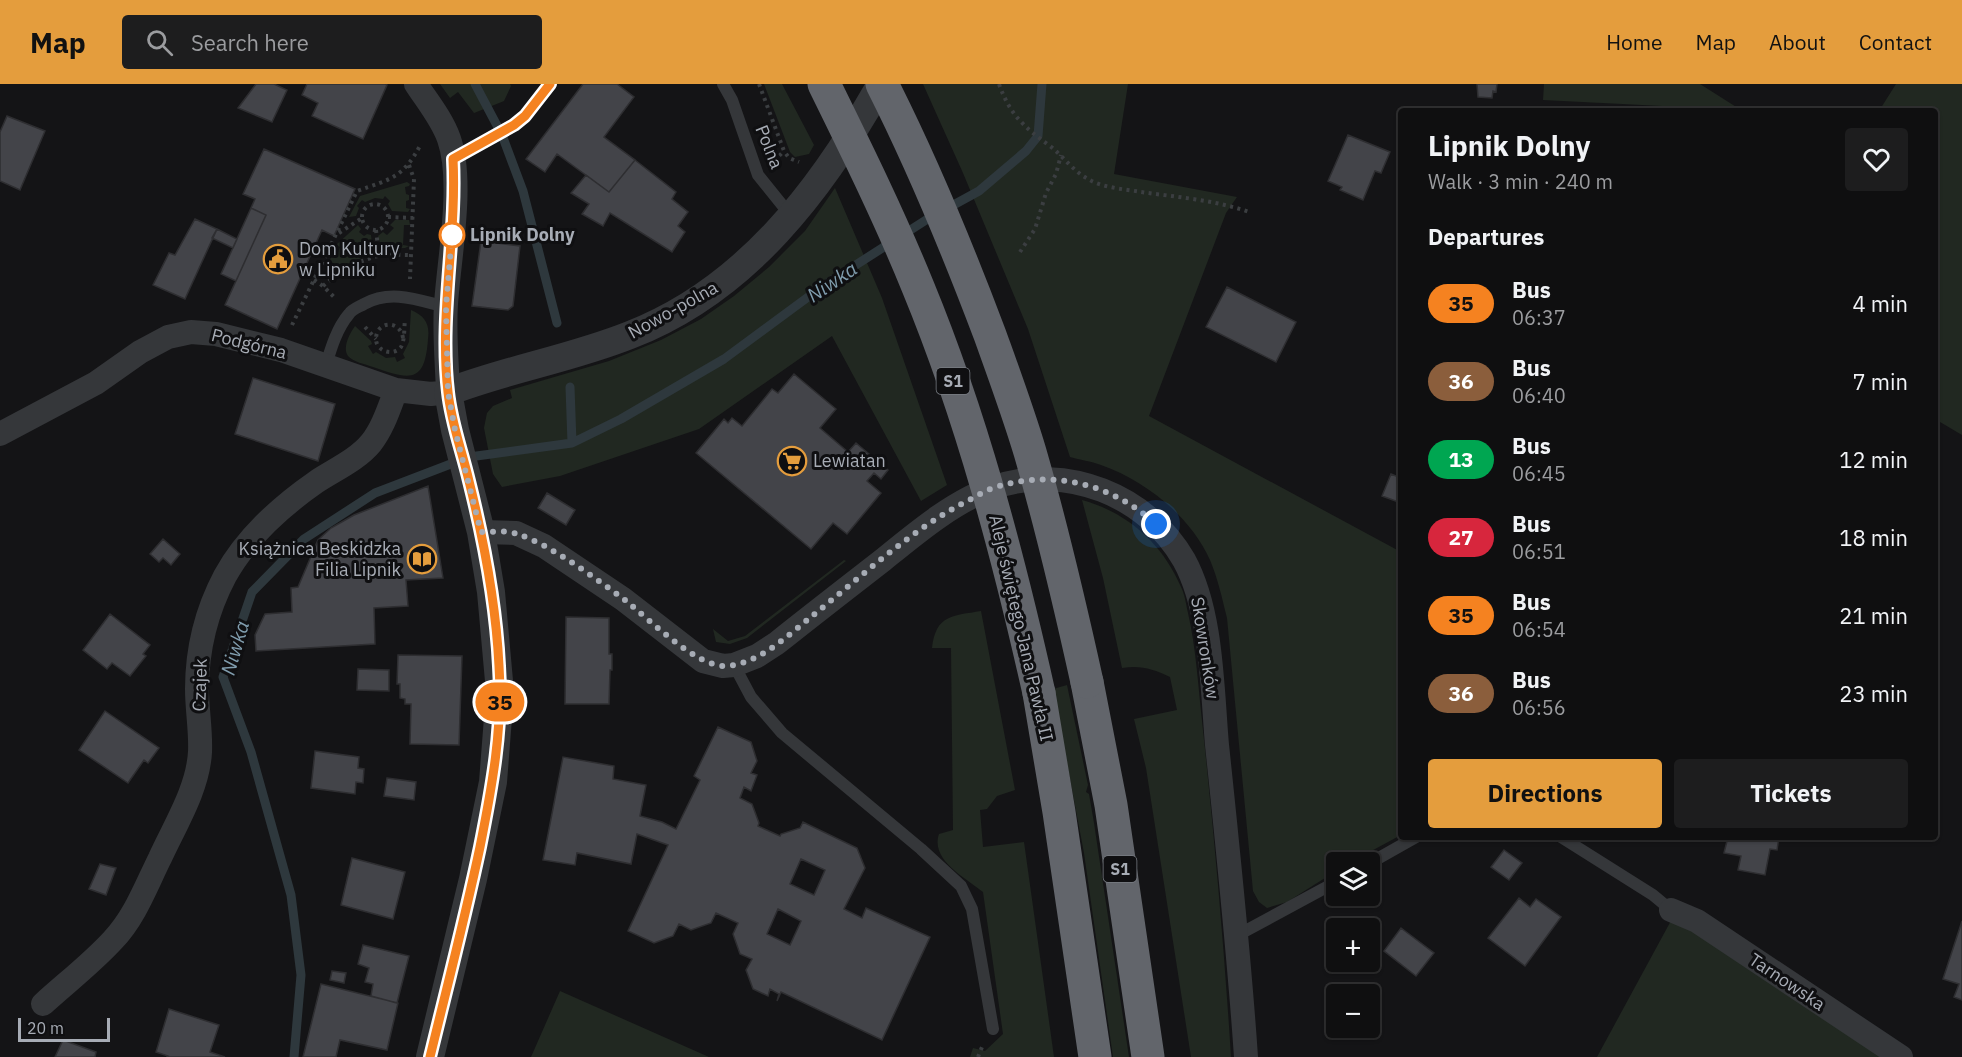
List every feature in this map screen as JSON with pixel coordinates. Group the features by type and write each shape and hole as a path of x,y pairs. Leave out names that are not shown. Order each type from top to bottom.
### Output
{"highway":[{"name":"Aleje świętego Jana Pawła II","path":"825,84 918,288 963,408 1008,559 1039,693 1095,1057"},
{"name":"S1","path":"881,84 904,129 964,266 1009,387 1042,497 1087,682 1111,805 1148,1057"}],"street":[{"path":"416,84 441,122 449,139 453,159 455,192 446,307 448,392 455,430 481,532 491,592 499,665 498,736 493,782 430,1057"},
{"name":"Nowo-polna","path":"448,392 469,383 569,356 631,335 709,293 741,268 791,217 820,180 881,84"},
{"name":"Podgórna","path":"0,434 96,383 140,352 168,337 192,332 216,334 281,351 396,390 431,394 448,392"},
{"name":"Czajek","path":"43,1004 114,939 132,916 186,800 196,774 200,753 197,688 204,632 211,607 231,566 258,531 277,513 315,483 361,453 371,443 380,429 396,390"},
{"name":"Skowronków","path":"734,665 757,656 777,643 951,509 995,487 1033,479 1068,480 1106,491 1139,509 1156,524 1183,559 1202,606 1246,1057"},
{"path":"481,532 516,533 544,546 623,599 694,656 712,664 734,665"},
{"name":"Tarnowska","path":"1671,910 1697,921 1901,1057"}],"lane":[{"name":"Polna","path":"723,84 732,100 758,175 791,217"},
{"path":"453,159 514,125 525,116 549,85"},
{"path":"326,365 340,327 350,312 369,302 385,296 408,297 446,307"},
{"path":"734,665 750,697 782,733 921,849 961,886 972,909 993,1029"},
{"path":"1380,857 1411,840"},
{"path":"1566,840 1653,895 1671,910"},
{"path":"1236,936 1326,887"}],"path":[{"path":"759,84 784,151 789,158 798,162 809,160"},
{"path":"999,84 1008,107 1022,125 1061,154 1079,174 1089,181 1249,212"},
{"path":"281,351 357,190 393,178 409,165 424,139"},
{"path":"758,175 784,151"},
{"path":"1020,252 1035,230 1061,154"},
{"path":"409,165 414,179 409,288"},
{"path":"375,204 386,210 388,217 387,223 376,230 369,229 362,218 363,211 375,204"},
{"path":"388,217 413,218"},
{"path":"338,233 362,218"},
{"path":"376,230 379,256"},
{"path":"323,286 335,275 379,256 412,255"},
{"path":"390,325 397,326 402,331 403,338 402,345 397,351 390,352 383,351 376,339 383,326 390,325"}],"shaded area":[{"path":"440,84 510,84 511,86 504,101 474,113 458,92 450,98"},
{"path":"764,84 782,84 814,145 809,154 795,157 790,152"},
{"path":"923,84 1128,84 1114,174 1237,197 1226,213 1149,416 1398,550 1398,837 1370,852 1326,852 1326,877 1287,902 1267,908 1259,902 1253,891 1227,618 1210,560 1191,529 1179,515 1150,490 1118,472 1070,457 1028,329"},
{"path":"1544,84 1700,84 1738,108 1701,108 1543,100"},
{"path":"1896,84 1962,84 1962,435 1938,421 1938,108 1881,108"},
{"path":"407,182 410,184 405,187 406,194 409,195 409,200 406,201 406,208 410,209 408,212 392,211 388,204 390,201 385,196 383,199 375,198 365,202 362,200 357,206 359,208 356,216 349,217 360,196"},
{"path":"835,188 882,298 947,485 921,501 832,336 699,429 560,476 502,487 493,474 484,428 487,413 493,406 512,398 510,390 609,361 661,340 701,319 769,267 805,231"},
{"path":"395,220 409,220 410,225 404,225 403,245 409,246 382,249 378,236 383,232 387,235 394,228 390,225"},
{"path":"358,225 361,229 359,232 364,236 371,235 373,253 325,277 323,275 326,270 329,271 333,263 329,261 333,254 337,255 340,247 336,245"},
{"path":"411,310 423,318 428,329 426,354 419,371 406,376 359,363 348,356 346,344 355,326 371,341 372,344 368,346 373,354 376,352 386,358 395,357 397,362 405,358 403,354 409,342"},
{"path":"1082,500 1114,513 1142,532 1164,557 1184,596 1195,653 1222,931 1231,1057 1191,1057 1146,768 1134,719 1177,710 1170,677 1147,668 1122,668 1103,578"},
{"path":"844,560 846,561 747,638 730,644 716,642 713,629 728,641 745,636"},
{"path":"981,611 1015,790 997,796 987,809 980,810 983,847 1024,842 1054,1057 970,1057 973,1048 985,1051 1003,1034 983,892 944,860 938,843 939,834 953,830 951,648 932,648 937,629 942,623 954,616"},
{"path":"1067,685 1088,785 1086,792 1089,794 1094,823 1129,1057 1113,1057 1084,853 1053,689"},
{"path":"1673,917 1882,1057 1597,1057"},
{"path":"560,991 709,1057 531,1057"}],"building":[{"path":"256,84 274,84 287,90 272,122 238,108"},
{"path":"307,84 387,85 363,139 312,116 318,103 302,95"},
{"path":"583,84 617,84 634,97 604,137 635,160 609,192 557,154 545,172 526,159"},
{"path":"1477,84 1497,84 1496,92 1493,91 1492,98 1478,97"},
{"path":"7,116 45,131 20,190 0,181 0,132"},
{"path":"1348,135 1390,152 1381,173 1375,171 1363,200 1340,190 1342,187 1328,181"},
{"name":"Dom Kultury w Lipniku","path":"264,149 355,189 334,236 322,230 277,329 225,305 266,215 251,208 255,199 243,194"},
{"path":"635,160 676,192 672,199 688,212 678,226 685,232 672,252 610,213 603,226 582,214 589,204 571,193 586,175 609,192"},
{"path":"251,208 266,215 236,281 221,274"},
{"path":"195,219 217,229 185,299 153,285 169,253 175,255"},
{"path":"217,229 237,239 233,248 212,238"},
{"path":"481,241 520,246 513,306 508,310 472,306"},
{"path":"1227,287 1296,322 1276,362 1206,327"},
{"name":"Lewiatan","path":"794,374 836,409 820,428 848,452 856,443 888,470 881,479 874,473 867,481 881,493 847,534 833,523 811,549 696,453 724,419 728,423 732,418 742,426 772,389 778,393"},
{"path":"253,378 335,404 318,461 235,434"},
{"path":"1391,474 1398,477 1398,502 1382,496"},
{"path":"428,486 443,578 406,580 408,606 374,608 375,644 256,651 255,635 265,614 292,612 291,588 298,587 318,540 331,528 354,515"},
{"path":"547,493 575,510 566,525 538,508"},
{"path":"163,539 180,554 171,565 163,558 159,562 150,554"},
{"path":"110,614 150,645 143,654 146,656 130,676 112,663 107,669 83,650"},
{"path":"566,617 609,618 609,654 612,654 612,670 610,670 609,704 565,704"},
{"path":"398,655 462,656 459,745 410,744 411,704 405,704 405,699 400,698 400,684 397,684"},
{"path":"358,669 389,670 389,691 357,690"},
{"path":"105,711 159,748 148,763 144,760 128,783 79,750"},
{"path":"718,727 751,742 757,761 751,773 757,775 751,791 744,787 740,798 752,804 758,826 780,836 800,828 803,822 857,848 865,868 844,909 862,918 866,908 930,937 882,1040 781,992 777,1001 779,994 770,989 768,996 753,989 746,970 752,959 740,954 733,934 738,923 716,913 711,923 691,930 679,924 673,936 654,943 628,931 668,845 637,834 631,864 577,853 575,865 543,860 563,757 614,766 613,779 646,785 640,816 662,822 676,829 700,780 694,776","holes":["801,859 825,870 814,895 790,884","778,909 801,921 790,945 767,934"]},
{"path":"315,751 359,757 358,768 364,769 363,783 356,782 355,794 311,788"},
{"path":"387,778 416,782 414,800 384,796"},
{"path":"1727,840 1779,840 1777,850 1770,849 1765,875 1738,870 1741,856 1724,853"},
{"path":"1504,850 1522,863 1509,880 1491,867"},
{"path":"352,858 405,872 393,919 341,905"},
{"path":"100,864 116,868 106,895 89,889"},
{"path":"1519,898 1530,907 1536,899 1561,917 1525,966 1488,938"},
{"path":"1962,921 1962,1000 1954,997 1959,984 1943,979"},
{"path":"1401,928 1434,953 1416,976 1384,951"},
{"path":"363,945 409,956 397,1003 371,996 373,984 365,982 369,968 358,964"},
{"path":"332,971 346,973 344,983 330,980"},
{"path":"321,984 398,1003 387,1050 340,1040 336,1057 303,1057"},
{"path":"169,1009 219,1025 210,1052 225,1057 167,1057 156,1052"},
{"path":"63,1040 96,1052 95,1057 55,1057"}],"waterway":[{"name":"Niwka","path":"475,84 502,135 523,191 557,323"},
{"name":"Niwka","path":"572,443 621,419 724,359 823,286 926,220 979,191 1026,151 1038,136 1042,84"},
{"name":"Niwka","path":"294,1057 301,975 291,895 251,752 223,677 252,592 304,539 375,493 469,457 572,443 570,387"}],"bus line":[{"name":"35","path":"430,1057 473,879 493,782 500,692 491,592 481,532 455,430 448,392 446,307 455,192 453,159 514,125 525,116 550,84"}],"place":[{"name":"Lipnik Dolny","path":"452,235"},
{"name":"Dom Kultury w Lipniku","path":"278,259"},
{"name":"Lewiatan","path":"792,461"},
{"name":"Książnica Beskidzka Filia Lipnik","path":"422,559"}],"route":[{"path":"452,235 446,307 448,392 455,430 481,532 516,533 544,546 623,599 703,661 723,666 734,665 757,656 951,509 995,487 1033,479 1068,480 1086,484 1122,499 1139,509 1156,524"}]}
